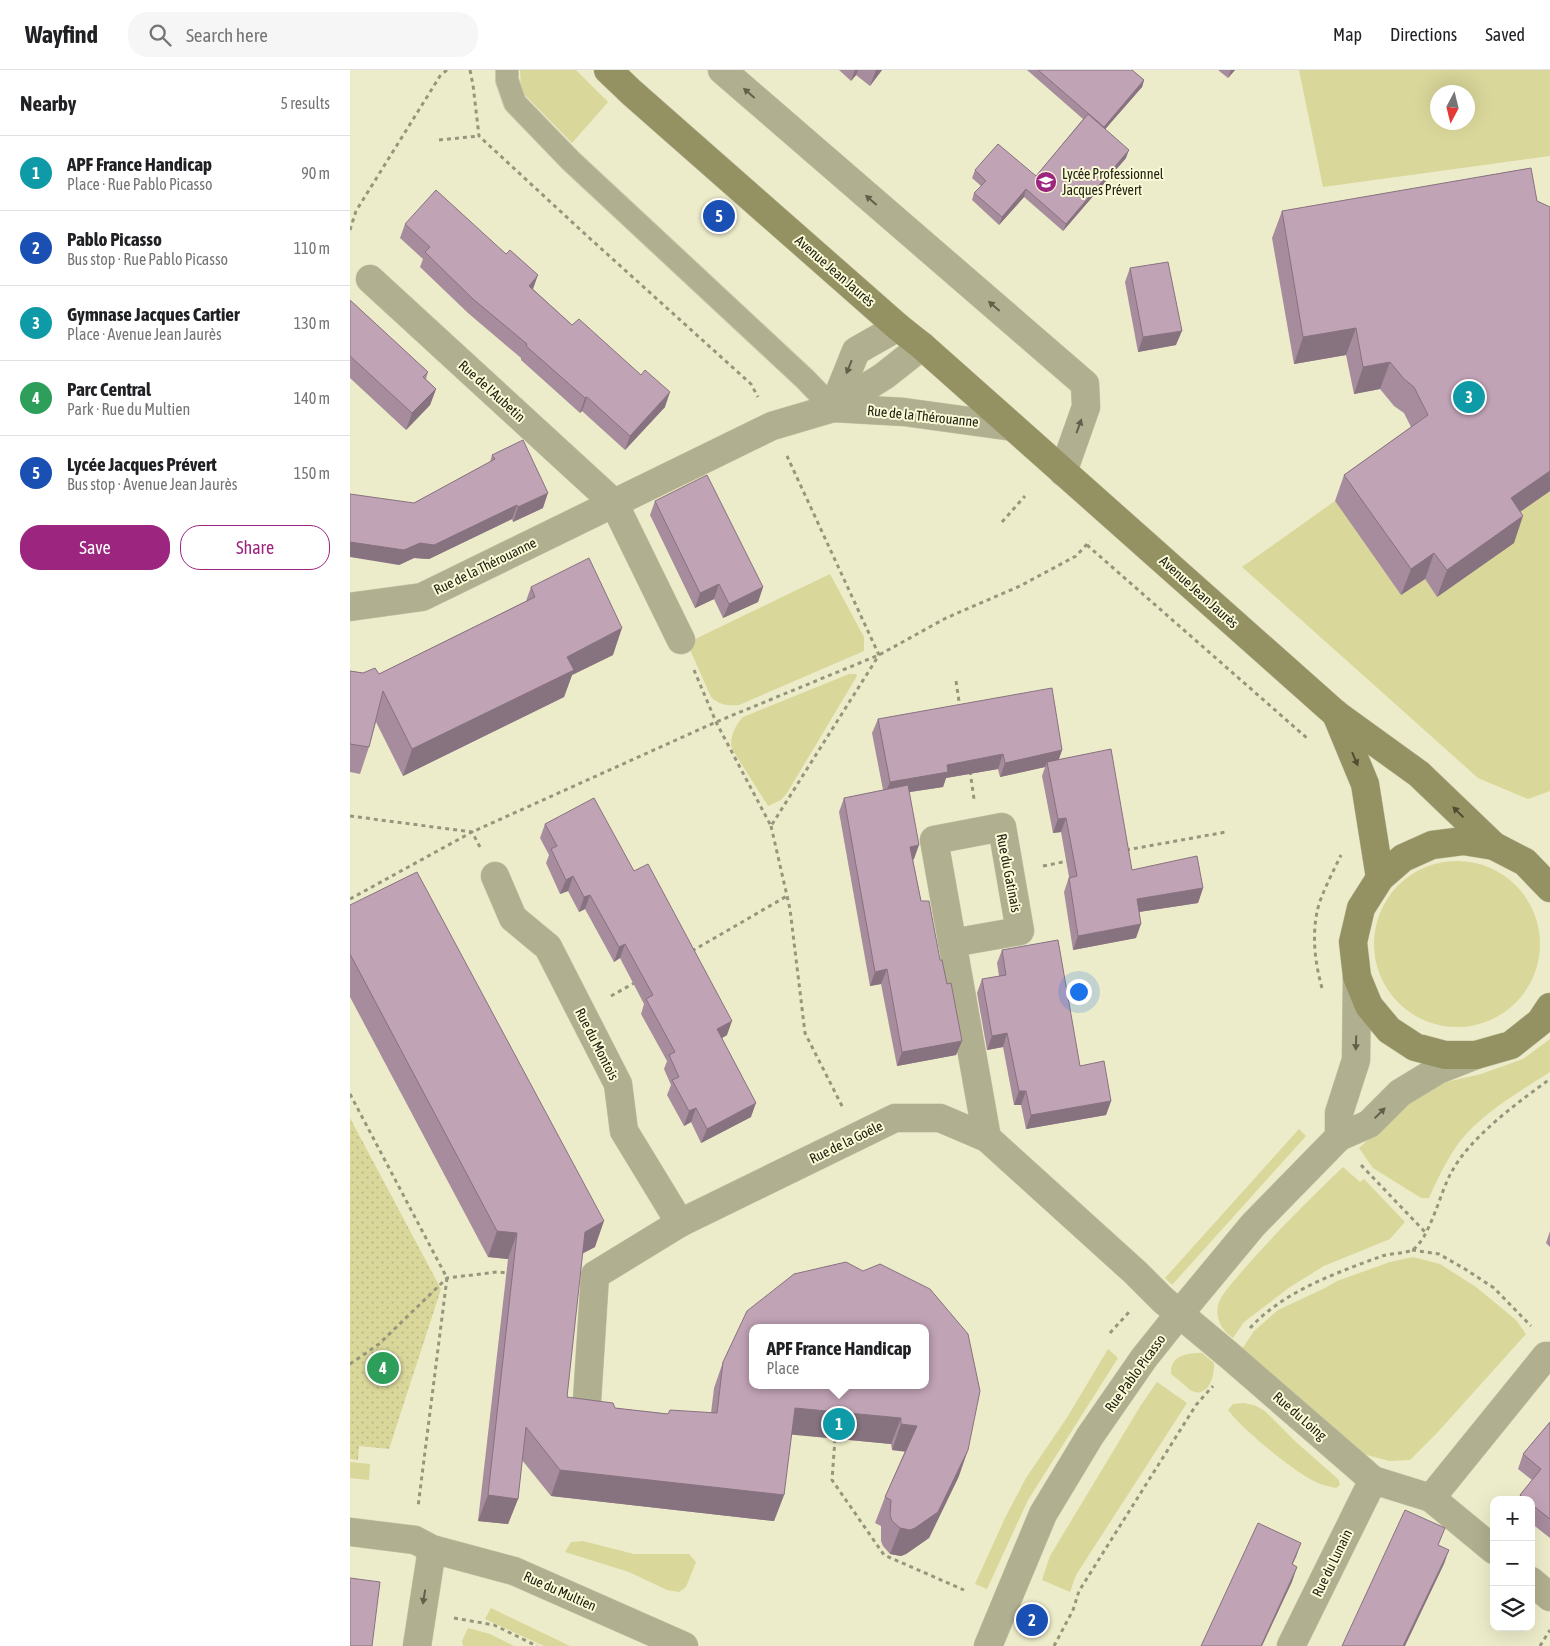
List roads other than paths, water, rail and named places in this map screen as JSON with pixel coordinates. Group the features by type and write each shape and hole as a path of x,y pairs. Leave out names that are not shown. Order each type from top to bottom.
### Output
{"street":[{"name":"Avenue Jean Jaurès","path":"608,70 1336,714 1420,774 1494,846"},
{"path":"722,70 1085,384 1086,407 1063,472"},
{"name":"Rue de l'Aubetin","path":"370,279 614,503"},
{"path":"833,408 856,351 898,326"},
{"name":"Rue de la Thérouanne","path":"350,607 422,597 772,426 833,408 884,376 922,346"},
{"name":"Rue de la Thérouanne","path":"833,408 904,412 1013,427"},
{"path":"614,503 681,640"},
{"name":"Avenue Jean Jaurès","path":"1336,714 1365,784 1380,878"},
{"name":"Rue du Gatinais","path":"952,943 1020,931 1002,827 934,840 952,943 987,1138"},
{"path":"1339,1137 1339,1112 1356,1060 1356,977 1353,942 1361,908 1380,878 1403,858 1432,845 1463,841 1494,846 1538,858 1550,888"},
{"name":"Rue du Montois","path":"495,876 513,918 548,947 618,1084 624,1131 680,1223"},
{"path":"1356,977 1369,1006 1389,1030 1415,1047 1445,1055 1476,1056 1511,1045 1540,1022 1550,1007"},
{"name":"Rue Pablo Picasso","path":"988,1646 1043,1514 1090,1436 1144,1358 1180,1313 1253,1225 1339,1137 1369,1124 1400,1093 1438,1070 1476,1056"},
{"name":"Rue de la Goële","path":"587,1401 595,1275 680,1223 895,1118 940,1118 987,1138 1136,1273 1162,1300 1180,1313"},
{"name":"Rue du Loing","path":"1180,1313 1373,1480 1431,1498 1490,1547"},
{"path":"1431,1498 1548,1356"},
{"name":"Rue du Lunain","path":"1291,1646 1373,1480"},
{"name":"Rue du Multien","path":"350,1532 415,1540 432,1549 514,1571 684,1646"},
{"path":"417,1646 432,1549"},
{"path":"1535,1585 1550,1597"}],"lane":[{"path":"507,70 515,103 571,161 805,379 833,408"}],"place":[{"name":"Lycée Professionnel Jacques Prévert","path":"1046,182"},
{"name":"Lycée Jacques Prévert","path":"719,216"},
{"name":"Gymnase Jacques Cartier","path":"1469,397"},
{"name":"Parc Central","path":"383,1368"},
{"name":"APF France Handicap","path":"839,1424"},
{"name":"Pablo Picasso","path":"1032,1620"}]}
